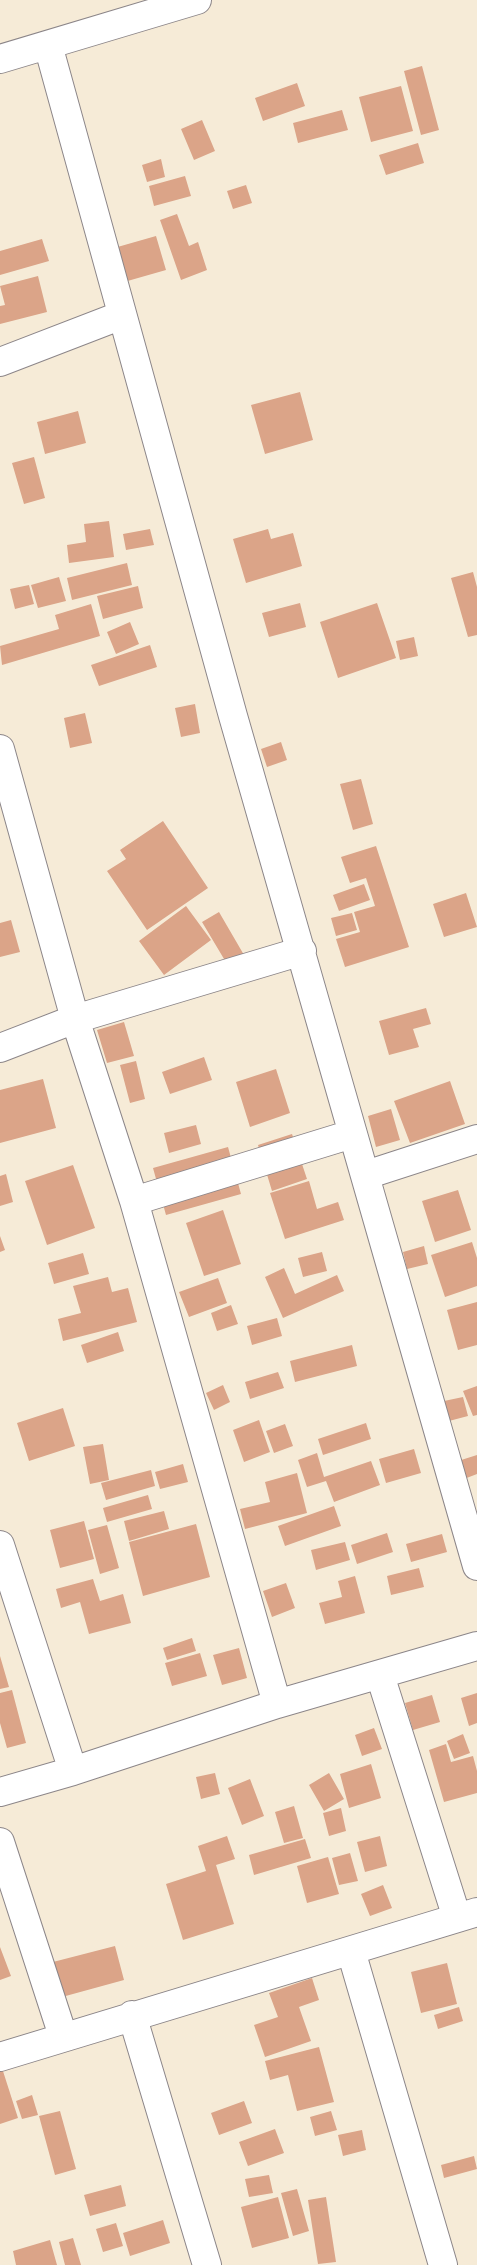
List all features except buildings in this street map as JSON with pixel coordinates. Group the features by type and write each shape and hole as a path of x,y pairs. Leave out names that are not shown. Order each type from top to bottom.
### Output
{"street":[{"path":"0,59 184,2"},
{"path":"48,45 233,716 477,1566"},
{"path":"0,362 122,315"},
{"path":"0,749 75,1019 134,1201 277,1704"},
{"path":"0,1048 75,1019 302,951"},
{"path":"134,1201 352,1134"},
{"path":"366,1175 477,1139"},
{"path":"0,1546 73,1771"},
{"path":"0,1792 73,1771 277,1704 477,1646"},
{"path":"0,2056 467,1915 380,1674"},
{"path":"0,1842 63,2036"},
{"path":"351,1951 443,2265"},
{"path":"132,2015 206,2265"}]}
